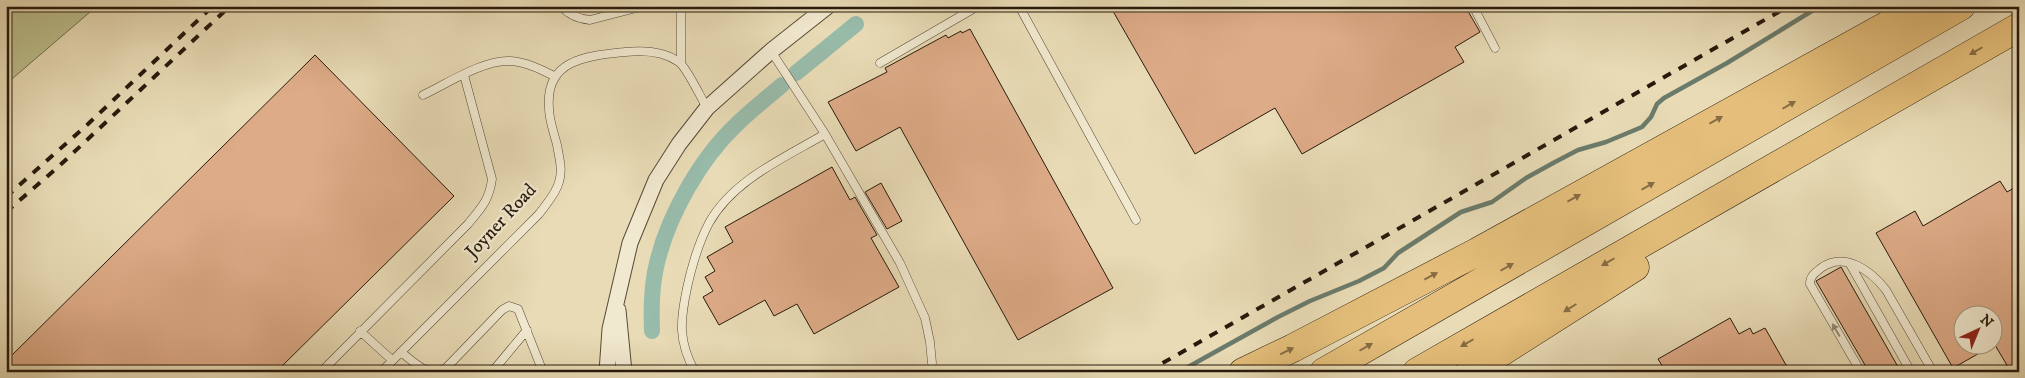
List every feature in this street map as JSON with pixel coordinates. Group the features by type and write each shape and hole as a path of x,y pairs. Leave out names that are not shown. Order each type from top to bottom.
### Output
{"highway":[{"path":"1243,372 1477,252 1922,6"},
{"path":"1324,372 1960,6"},
{"path":"1418,372 2019,26"},
{"path":"1470,372 1716,215 1859,118"}],"street":[{"path":"607,372 610,329 630,243 656,180 679,144 707,108 771,51 828,6"},
{"path":"617,304 624,372"}],"lane":[{"path":"561,6 582,19 590,20 644,6"},
{"path":"681,6 681,63 707,108"},
{"path":"880,64 978,6"},
{"path":"1019,6 1136,220"},
{"path":"1473,6 1495,48"},
{"path":"423,95 487,64 508,60 524,63 554,76 564,66 574,62 613,53 642,50 664,55 681,63"},
{"path":"771,51 825,134 900,263 925,318 932,363"},
{"path":"322,372 360,331 468,224 486,203 490,194 492,179 464,75"},
{"name":"Joyner Road","path":"381,372 539,214 551,198 560,182 561,165 549,110 548,94 554,76"},
{"path":"695,372 682,341 680,321 694,257 709,222 731,195 758,173 825,134"},
{"path":"1861,372 1810,284 1812,276 1823,267 1835,261 1844,261 1871,274 1886,290 1933,372"},
{"path":"1850,264 1911,372"},
{"path":"401,352 423,369 439,372 446,368 502,310 509,306 518,309 543,372"},
{"path":"492,372 527,330"},
{"path":"360,331 392,360"}],"green space":[{"path":"6,6 97,6 6,84"}],"building":[{"path":"1110,6 1465,6 1480,32 1455,47 1464,62 1302,154 1275,108 1195,154"},
{"path":"970,29 1113,288 1018,340 900,127 856,151 828,102 887,72 885,68 946,35 948,38 961,31 962,33"},
{"path":"315,55 454,196 276,372 6,372 6,361"},
{"path":"832,167 850,200 855,197 877,235 871,238 899,287 814,334 797,304 774,316 765,300 719,325 703,297 713,291 705,277 715,271 707,257 733,242 725,227"},
{"path":"2000,181 2007,192 2019,185 2019,372 2011,372 2002,356 2002,306 1952,306 1952,356 1974,356 1953,368 1876,233 1915,211 1923,226"},
{"path":"881,183 902,221 887,229 865,192"},
{"path":"1841,267 1901,372 1869,372 1816,281"},
{"path":"1730,318 1739,334 1750,328 1753,334 1765,328 1790,372 1666,372 1658,359"}],"waterway":[{"path":"1179,372 1278,317 1384,268 1398,253 1461,212 1492,202 1526,178 1555,162 1578,150 1606,142 1642,127 1651,117 1657,104 1664,98 1727,63 1820,6"},
{"path":"796,73 856,24"},
{"path":"652,331 652,297 657,263 669,226 687,189 710,154 723,139 736,125 782,85"}],"railway":[{"path":"6,197 88,124 213,6"},
{"path":"6,212 57,168 230,6"},
{"path":"1147,372 1789,6"}]}
